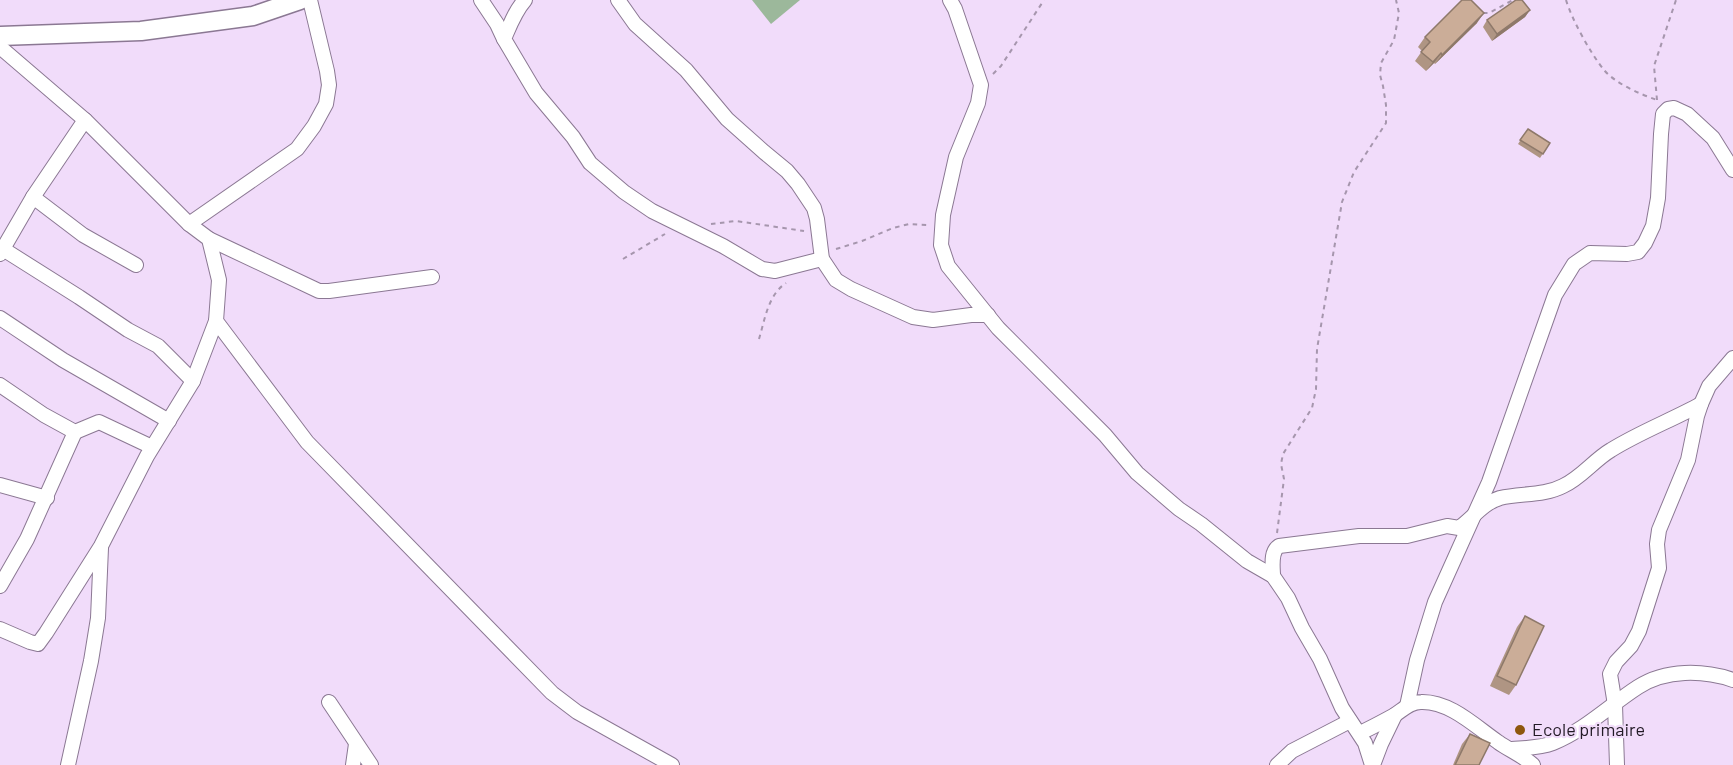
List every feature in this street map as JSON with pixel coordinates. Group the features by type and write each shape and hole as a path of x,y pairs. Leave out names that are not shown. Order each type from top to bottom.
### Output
{"street":[{"path":"0,36 152,29 253,16 300,0"},
{"path":"189,224 297,149 314,126 326,104 329,85 327,71 310,0"},
{"path":"481,0 536,93 573,137 590,163 624,192 652,211 723,246 762,269 775,270 822,259"},
{"path":"504,39 511,22 525,0"},
{"path":"618,0 635,24 686,70 727,119 787,171 798,184 814,208 822,259 836,279 851,290 913,317 933,320 988,315"},
{"path":"950,0 981,84 978,103 956,157 943,215 941,245 948,266 988,315 1092,421 1137,473 1179,509 1202,524 1247,561 1273,576 1288,598 1320,659 1342,708 1365,743 1373,765"},
{"path":"0,47 85,120 189,224 209,239 319,291 432,277"},
{"path":"1407,706 1417,660 1435,602 1495,466 1555,295 1574,264 1590,253 1638,252 1653,226 1658,198 1663,105 1687,114 1713,138 1733,170"},
{"path":"85,120 33,197 1,252 158,346 193,381"},
{"path":"33,197 83,235 136,265"},
{"path":"0,629 38,644 101,546 152,447 193,381 216,321 219,280 209,239"},
{"path":"0,318 63,360 169,421"},
{"path":"216,321 307,441 552,693 578,712 672,765"},
{"path":"1617,765 1615,705 1610,674 1639,631 1659,568 1657,544 1659,530 1688,460 1701,404 1709,386 1733,358"},
{"path":"0,385 44,415 75,432"},
{"path":"1273,576 1273,554 1275,548 1279,546 1359,536 1407,536 1447,526 1459,528 1491,502 1552,491 1564,486 1599,457 1662,422 1701,404"},
{"path":"0,586 27,539 75,432 99,422 152,447"},
{"path":"0,485 46,498"},
{"path":"68,765 98,618 101,546"},
{"path":"1512,749 1532,748 1552,743 1590,722 1640,686 1672,674 1703,674 1733,680"},
{"path":"329,702 371,765"},
{"path":"1360,734 1407,706 1420,702 1436,704 1469,720 1533,765"},
{"path":"1373,765 1395,714"},
{"path":"1276,765 1306,742 1350,721"},
{"path":"352,765 356,744"}],"path":[{"path":"981,84 1001,66 1044,0"},
{"path":"1275,548 1284,479 1281,464 1283,454 1312,408 1316,389 1317,349 1342,202 1354,172 1386,123 1386,105 1380,75 1381,63 1394,40 1399,13 1396,0"},
{"path":"1480,13 1489,13 1512,0"},
{"path":"1566,0 1571,15 1605,71 1639,94 1663,105"},
{"path":"1663,105 1654,66 1676,0"}],"green space":[{"path":"752,0 800,0 771,24"}],"building":[{"path":"1462,0 1471,0 1484,13 1433,62 1421,52 1430,42 1425,37"},
{"path":"1516,0 1522,0 1530,10 1497,34 1487,20"},
{"path":"1528,129 1550,143 1543,154 1520,140"},
{"path":"1525,616 1544,626 1516,685 1497,676"},
{"path":"1470,734 1490,743 1479,765 1455,765"}],"place":[{"name":"Ecole primaire","path":"1520,730"}]}
